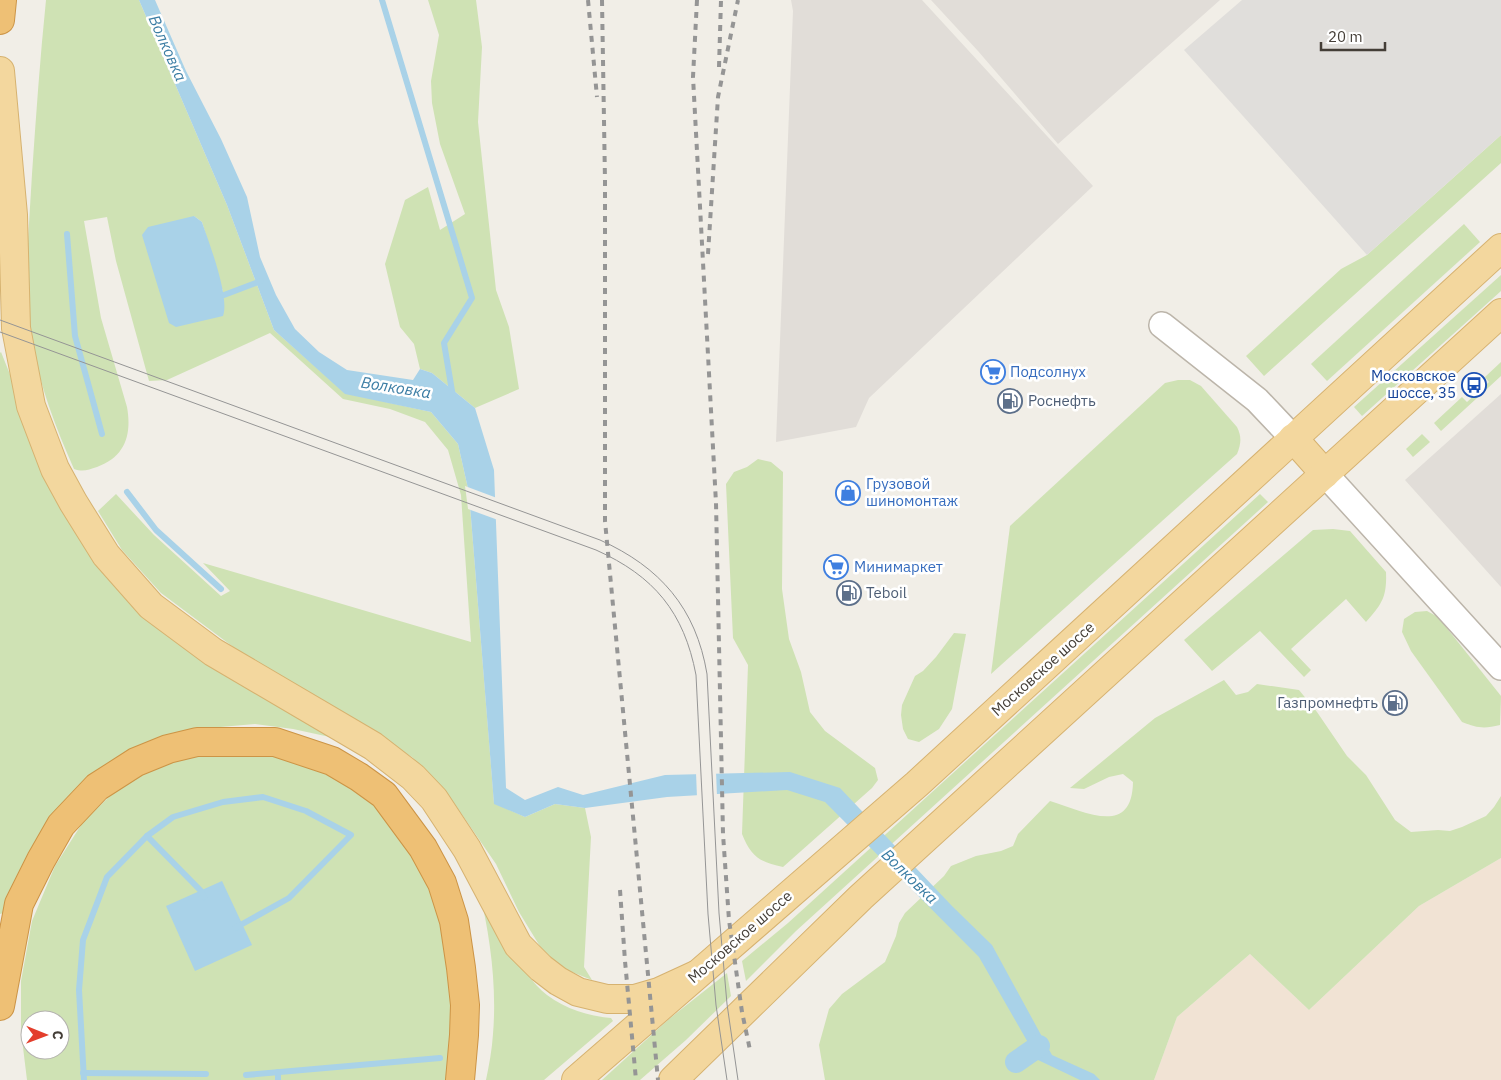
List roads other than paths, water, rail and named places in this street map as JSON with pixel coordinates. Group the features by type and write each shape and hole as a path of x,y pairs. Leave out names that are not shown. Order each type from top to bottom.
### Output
{"highway":[{"path":"0,20 2,0"},
{"path":"0,1006 19,904 40,860 61,825 97,787 136,762 168,748 197,742 275,742 332,761 365,781 384,795 424,848 442,883 454,921 465,1005 460,1080"}],"main road":[{"path":"0,71 13,215 16,328 31,406 56,469 73,502 106,555 151,606 212,652 373,746 413,777 434,800 467,849 518,945 541,968 558,981 578,992 607,999 634,999 659,992 696,975"},
{"name":"Московское шоссе","path":"576,1080 889,808 1501,248"},
{"path":"672,1080 860,897 1501,313"},
{"path":"1293,438 1325,474"}],"street":[{"path":"1162,325 1257,400 1293,438"},
{"path":"1325,474 1501,668"}],"water":[{"name":"Волковка","path":"139,0 155,0 186,71 221,139 247,197 260,257 276,295 295,329 319,352 347,370 413,380 420,369 432,373 475,408 494,470 506,788 525,800 558,787 583,795 665,775 790,772 840,788 952,906 992,945 1052,1055 1094,1074 1100,1080 1080,1080 1038,1060 979,957 825,802 787,790 667,797 585,808 555,804 525,817 494,804 469,493 458,444 431,412 345,394 274,330 227,205"},
{"path":"194,216 202,222 218,270 224,296 223,316 176,327 169,323 142,235 148,227"},
{"path":"222,881 252,945 195,971 166,906"}],"waterway":[{"path":"382,0 472,298 444,343 453,397"},
{"path":"67,234 75,336 102,434"},
{"path":"224,295 261,281"},
{"path":"127,492 156,530 221,589"},
{"path":"84,1080 79,990 83,940 107,877 147,836 173,817 223,802 263,797 306,811 351,835 289,898 235,928"},
{"path":"147,836 201,891 204,897"},
{"path":"1016,1062 1039,1046"},
{"path":"246,1075 440,1058"},
{"path":"278,1072 278,1080"},
{"path":"83,1073 206,1074"}],"tram line":[{"path":"0,320 600,540 640,563 672,592 694,629 702,650 707,674 719,913 727,1004 738,1080"},
{"path":"0,332 596,550 616,560 650,584 674,615 691,653 696,675 708,914 716,1005 727,1080"}],"railway":[{"path":"588,0 597,97"},
{"path":"602,0 605,181 605,521 658,1080"},
{"path":"697,0 693,77 716,503 723,834 729,920 742,1012 750,1050"},
{"path":"719,67 721,0"},
{"path":"708,254 718,97 738,0"},
{"path":"620,890 636,1080"}],"place":[{"name":"Подсолнух","path":"993,372"},
{"name":"Московское шоссе, 35","path":"1474,385"},
{"name":"Роснефть","path":"1010,401"},
{"name":"Грузовой шиномонтаж","path":"848,493"},
{"name":"Минимаркет","path":"836,567"},
{"name":"Teboil","path":"849,593"},
{"name":"Газпромнефть","path":"1395,703"}]}
